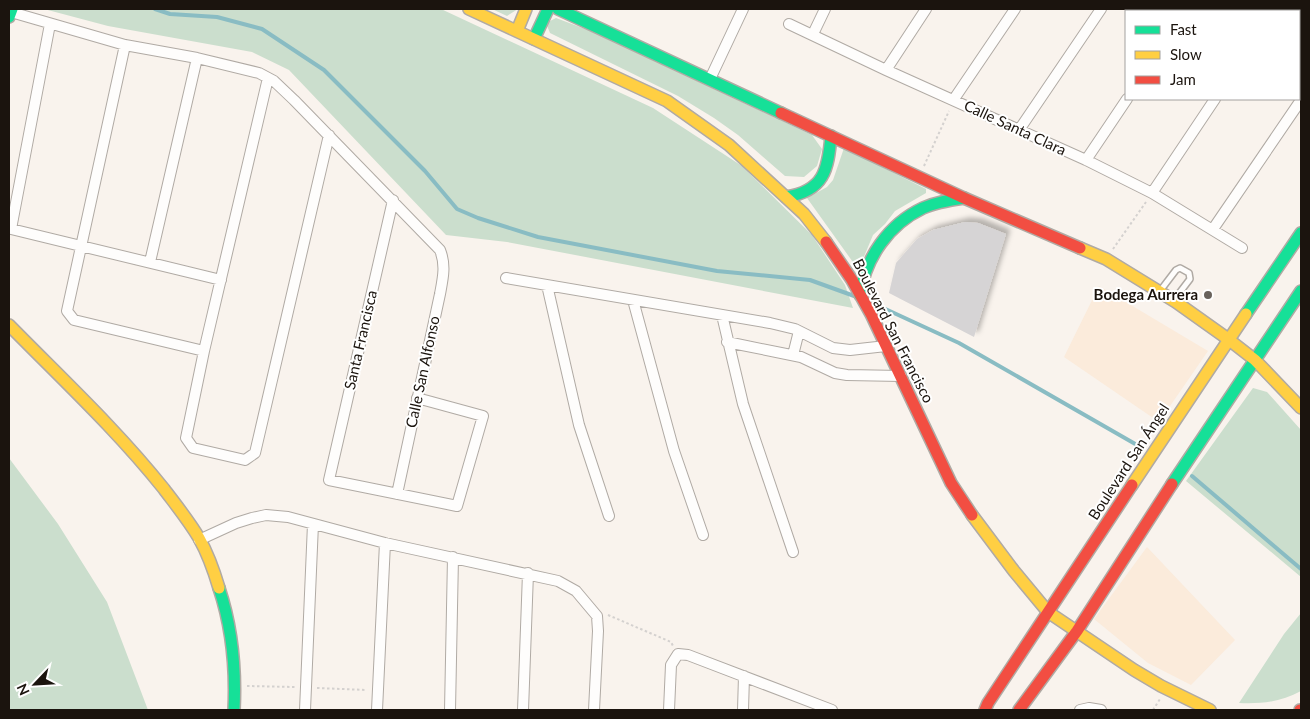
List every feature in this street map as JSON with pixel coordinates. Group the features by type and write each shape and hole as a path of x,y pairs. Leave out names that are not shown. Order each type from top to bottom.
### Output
{"street":[{"name":"Boulevard San Francisco","path":"469,9 655,94 679,108 729,145 804,214 860,294 952,483 1014,572 1048,612 1134,670 1210,710"},
{"path":"517,30 526,9"},
{"path":"534,39 548,9"},
{"path":"558,9 964,198 1106,259 1174,300 1228,339 1255,360 1301,408"},
{"path":"710,79 743,9"},
{"path":"813,34 825,9"},
{"path":"886,70 926,9"},
{"path":"954,99 1015,9"},
{"path":"1019,130 1101,9"},
{"path":"11,13 125,45 197,58 259,73 274,81 393,200"},
{"path":"50,24 11,229 221,280"},
{"name":"Calle Santa Clara","path":"789,24 1086,160 1152,193 1242,248"},
{"path":"125,45 67,311 74,320 204,352"},
{"path":"150,262 197,58"},
{"path":"268,78 204,352 186,438 194,448 245,460 255,452 329,135"},
{"path":"1086,160 1126,100"},
{"path":"1152,193 1214,100"},
{"path":"1213,229 1301,100"},
{"path":"786,197 806,192 816,185 828,164 831,136"},
{"path":"860,294 864,274 875,254 886,237 901,222 921,208 964,198"},
{"name":"Calle San Alfonso","path":"393,200 440,250 444,260 444,270 396,494"},
{"name":"Santa Francisca","path":"393,200 329,480 396,494"},
{"name":"Boulevard San Ángel","path":"986,710 988,703 1228,339 1301,233"},
{"path":"506,278 770,323 799,331 833,348 850,350 886,346"},
{"path":"547,285 579,425 608,516"},
{"path":"1019,710 1077,631 1205,432 1301,291"},
{"path":"632,300 674,451 703,534"},
{"path":"722,315 743,404 793,552"},
{"path":"9,325 148,467 188,520 206,554 220,592 228,622 233,650 234,710"},
{"path":"793,355 799,331"},
{"path":"727,342 801,357 835,373 901,376"},
{"path":"396,494 457,506 483,416 417,398"},
{"path":"199,540 236,523 266,515 288,518 385,542 558,580 576,591 597,616 594,710"},
{"path":"306,710 313,524"},
{"path":"377,710 385,542"},
{"path":"450,710 453,557"},
{"path":"523,710 528,573"},
{"path":"669,710 671,665 678,654 688,655 744,676 810,706 832,710"},
{"path":"742,710 744,676"},
{"path":"1080,710 1089,708 1101,710"}],"lane":[{"path":"1160,291 1176,270 1180,268 1190,273 1190,279 1174,300"}],"path":[{"path":"919,177 954,99"},
{"path":"1106,259 1152,193"},
{"path":"591,608 671,642 678,654"}],"shaded area":[{"path":"1099,286 1208,351 1159,422 1064,357"},
{"path":"1147,547 1235,640 1191,685 1148,663 1094,619"}],"green space":[{"path":"44,9 441,9 653,108 742,166 812,235 845,285 853,308 507,242 446,235 289,70 252,52 108,26"},
{"path":"492,9 518,9 507,16"},
{"path":"1199,9 1261,9 1260,10"},
{"path":"556,18 588,30 812,135 822,149 817,166 804,177 785,176 738,135 678,96 550,33 546,23"},
{"path":"844,148 926,189 926,193 895,211 873,235 863,259 855,265 807,198 827,187 833,180"},
{"path":"1253,388 1267,392 1301,430 1301,577 1186,481"},
{"path":"9,458 58,524 107,602 148,710 9,710"},
{"path":"1301,613 1301,691 1271,702 1239,703 1284,634"}],"building":[{"path":"965,222 978,223 1006,234 974,337 889,293 896,263 917,239 933,230"}],"waterway":[{"path":"155,9 170,14 217,17 262,29 324,70 425,171 457,209 478,218 538,237 717,271 810,280 857,297"},
{"path":"868,301 959,343 1137,445"},
{"path":"1192,476 1301,569"}],"traffic: fast":[{"path":"9,17 12,9"},
{"path":"534,39 548,9"},
{"path":"558,9 781,113"},
{"path":"786,197 809,190 822,177 828,159 831,136"},
{"path":"860,295 867,268 873,255 889,233 900,223 923,208 964,198"},
{"path":"1246,314 1301,233"},
{"path":"1172,484 1301,291"},
{"path":"219,588 232,648 234,710"}],"traffic: slow":[{"path":"469,9 667,101 729,145 804,214 826,242"},
{"path":"517,31 526,9"},
{"path":"1080,248 1106,259 1176,302 1228,339 1255,360 1301,408"},
{"path":"1132,485 1246,314"},
{"path":"9,325 108,425 164,489 199,538 219,588"},
{"path":"972,515 1048,612 1134,670 1161,686 1210,710"}],"traffic: jam":[{"path":"781,113 964,198 1080,248"},
{"path":"826,242 852,280 871,314 951,483 972,515"},
{"path":"1019,710 1077,631 1172,484"},
{"path":"985,710 1132,485"}],"place":[{"name":"Bodega Aurrera","path":"1208,295"}]}
